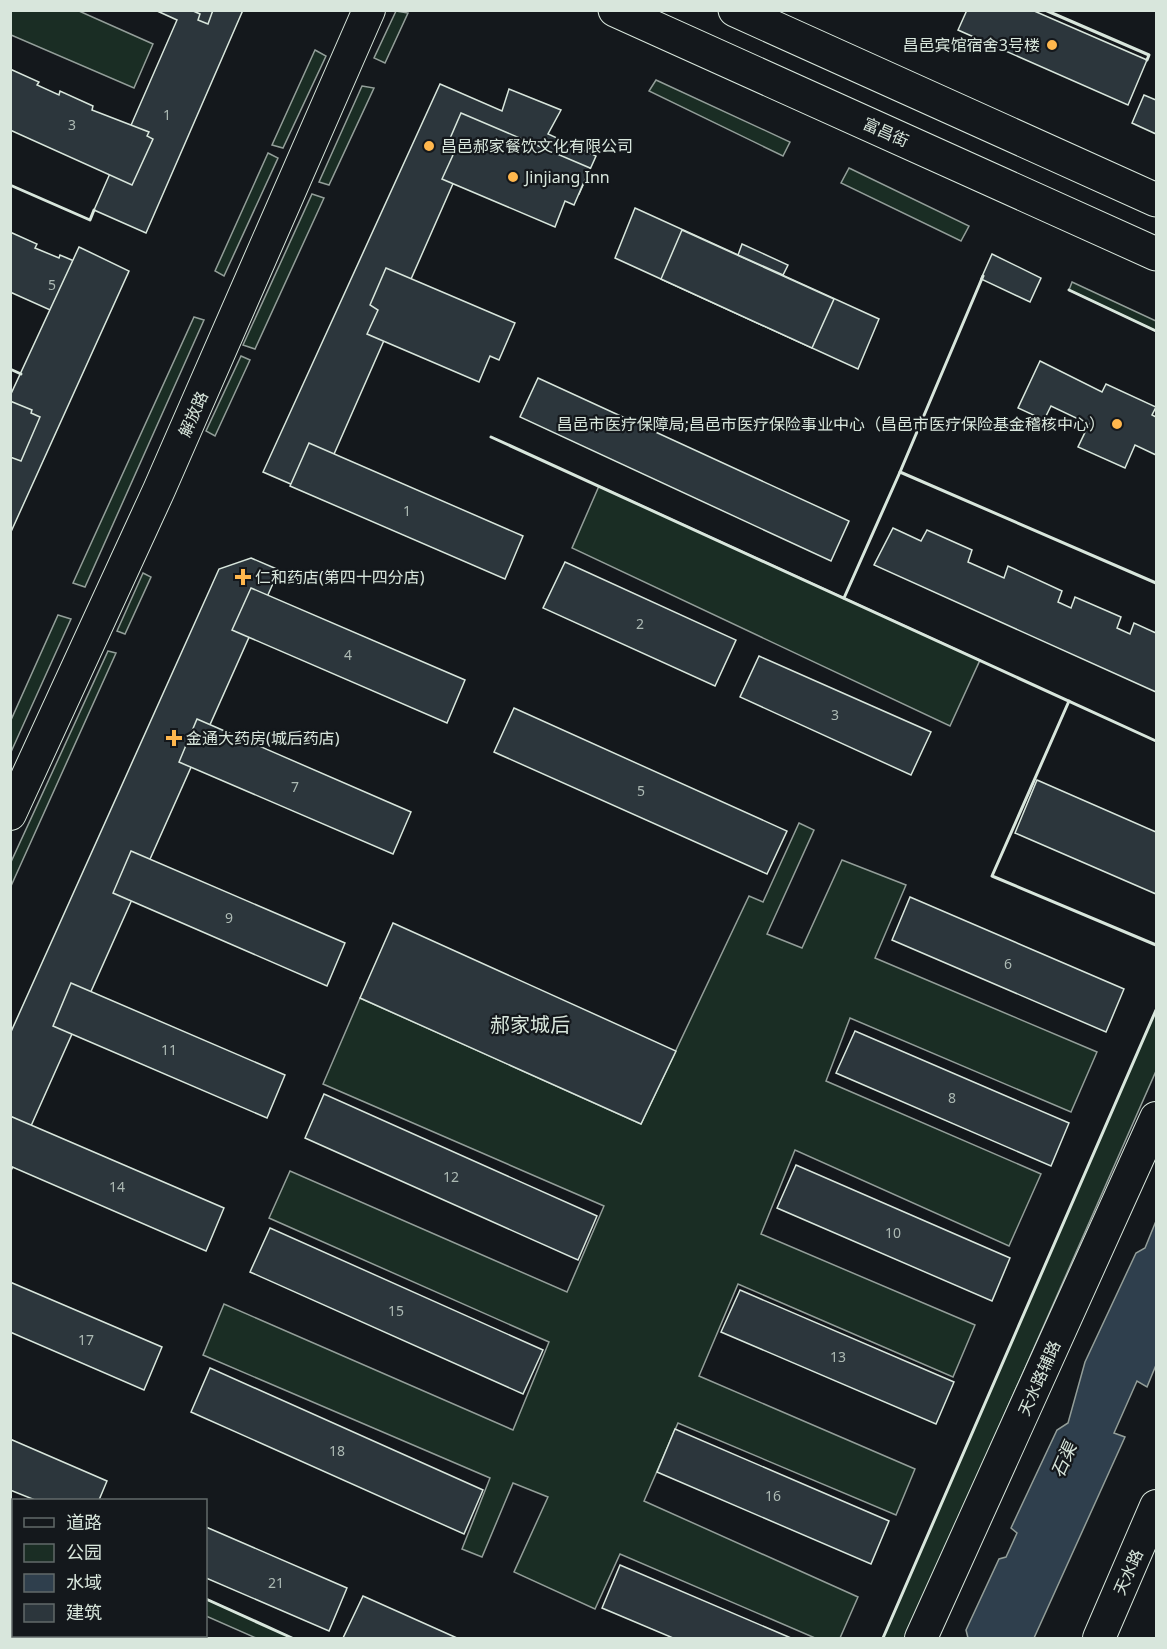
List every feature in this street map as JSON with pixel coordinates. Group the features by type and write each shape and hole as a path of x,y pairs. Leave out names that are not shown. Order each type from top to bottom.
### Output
{"main road":[{"name":"富昌街","path":"615,10 1156,254"},
{"path":"735,10 1156,200"}],"street":[{"name":"解放路","path":"10,814 159,490 369,10"},
{"name":"天水路辅路","path":"921,1638 1156,1118"},
{"name":"天水路","path":"1099,1638 1156,1506"}],"green space":[{"path":"11,10 79,11 153,44 134,88 11,35"},
{"path":"396,11 408,13 385,63 374,58"},
{"path":"315,50 326,56 283,148 272,145"},
{"path":"656,80 790,142 783,156 649,91"},
{"path":"362,86 374,88 329,185 319,182"},
{"path":"268,153 278,158 224,276 215,271"},
{"path":"849,168 969,226 961,241 841,183"},
{"path":"312,194 324,198 255,349 243,345"},
{"path":"1072,282 1156,321 1156,331 1069,290"},
{"path":"194,317 204,320 85,587 73,583"},
{"path":"241,356 250,360 215,436 206,431"},
{"path":"599,486 980,660 950,726 572,548"},
{"path":"143,573 151,577 125,634 117,631"},
{"path":"58,615 71,619 11,752 11,720"},
{"path":"108,651 116,653 11,886 11,862"},
{"path":"799,823 814,830 767,934 802,948 842,860 906,885 875,958 1097,1052 1071,1112 850,1018 826,1081 1041,1174 1009,1246 795,1150 761,1234 975,1325 953,1377 738,1284 699,1376 915,1469 896,1515 678,1423 644,1501 858,1597 840,1638 815,1638 620,1554 595,1609 514,1572 548,1497 513,1483 482,1557 462,1549 490,1478 203,1355 224,1304 513,1430 549,1342 269,1218 290,1171 567,1292 604,1206 323,1084 360,998 641,1124 749,896 763,902"},
{"path":"1156,1010 1156,1071 906,1638 883,1638"},
{"path":"207,1599 292,1638 256,1638 207,1616"}],"water":[{"name":"石渠","path":"1156,1221 1156,1365 1147,1387 1137,1381 1114,1433 1125,1437 1034,1638 968,1638 966,1630 999,1559 1006,1557 1017,1533 1011,1528 1057,1430 1068,1423 1085,1362 1136,1253 1145,1248"}],"building":[{"path":"155,10 243,10 146,233 94,210 177,20"},
{"path":"191,10 213,10 208,24 198,20 200,14"},
{"name":"昌邑宾馆宿舍3号楼","path":"967,10 1032,10 1147,60 1128,105 958,30"},
{"path":"10,69 39,82 37,85 59,95 60,91 93,106 92,110 149,132 147,136 153,139 132,185 10,130"},
{"path":"440,84 502,111 509,89 561,110 548,134 596,156 579,194 470,145 316,495 263,472"},
{"path":"1144,95 1156,100 1156,134 1132,123"},
{"path":"461,113 590,168 574,205 565,201 555,227 442,179 453,155 445,150"},
{"path":"635,208 879,319 858,369 615,258"},
{"path":"682,230 834,299 812,348 661,279"},
{"path":"10,232 37,244 35,248 59,258 60,255 93,269 91,274 97,277 77,322 10,292"},
{"path":"742,244 788,265 783,275 738,255"},
{"path":"79,247 129,271 10,534 10,396"},
{"path":"992,254 1041,278 1030,302 981,279"},
{"path":"386,268 515,323 499,360 490,356 479,382 367,334 378,310 370,305"},
{"path":"1040,361 1102,392 1106,384 1156,407 1152,415 1156,417 1156,455 1135,445 1125,468 1078,447 1089,424 1051,406 1044,420 1018,408"},
{"path":"538,378 849,521 831,561 520,417"},
{"path":"10,401 32,410 31,413 40,417 21,461 10,457"},
{"path":"309,443 523,536 505,579 290,486"},
{"path":"893,528 921,541 927,530 972,550 968,562 1004,578 1008,566 1062,591 1058,602 1071,608 1075,597 1121,617 1117,628 1130,634 1134,623 1156,633 1156,692 874,565"},
{"path":"251,558 279,570 10,1173 10,1034 219,569"},
{"path":"565,562 736,640 715,686 543,608"},
{"path":"251,588 465,680 447,723 232,630"},
{"path":"759,656 931,732 911,775 740,697"},
{"path":"514,708 787,831 767,874 494,752"},
{"path":"197,719 411,812 393,854 179,762"},
{"path":"1037,780 1156,832 1156,894 1015,833"},
{"path":"131,851 345,943 327,986 113,893"},
{"path":"910,897 1124,989 1106,1032 892,940"},
{"path":"393,923 676,1051 641,1124 360,998"},
{"path":"71,983 285,1075 267,1118 53,1026"},
{"path":"855,1031 1069,1123 1051,1166 836,1073"},
{"path":"324,1094 597,1216 578,1260 305,1138"},
{"path":"10,1116 224,1208 206,1251 10,1166"},
{"path":"796,1165 1010,1258 992,1301 777,1208"},
{"path":"270,1228 543,1350 523,1394 250,1272"},
{"path":"10,1282 162,1347 144,1390 10,1332"},
{"path":"740,1290 954,1382 936,1424 721,1332"},
{"path":"210,1368 483,1490 464,1534 191,1412"},
{"path":"675,1429 889,1521 871,1564 657,1472"},
{"path":"10,1439 107,1481 99,1499 32,1499 10,1490"},
{"path":"207,1527 347,1588 329,1631 207,1578"},
{"path":"620,1565 791,1638 673,1638 602,1608"},
{"path":"10,1587 12,1588 12,1637 52,1637 10,1638"},
{"path":"363,1596 457,1638 343,1638"},
{"path":"120,1637 124,1638 81,1638"}],"wall":[{"path":"1045,10 1149,55 1147,60"},
{"path":"10,185 90,220 94,210"},
{"path":"983,276 900,472 1156,583"},
{"path":"1069,290 1156,331"},
{"path":"10,369 21,374"},
{"path":"491,437 1156,741"},
{"path":"844,598 900,472"},
{"path":"1069,701 992,876 1156,945"},
{"path":"883,1638 1156,1010"},
{"path":"207,1599 292,1638"}],"place":[{"name":"昌邑宾馆宿舍3号楼","path":"1052,45"},
{"name":"昌邑郝家餐饮文化有限公司","path":"429,146"},
{"name":"Jinjiang Inn","path":"513,177"},
{"name":"昌邑市医疗保障局;昌邑市医疗保险事业中心（昌邑市医疗保险基金稽核中心）","path":"1117,424"},
{"name":"仁和药店(第四十四分店)","path":"243,577"},
{"name":"金通大药房(城后药店)","path":"174,738"}],"district":[{"name":"郝家城后","path":"530,1025"}]}
